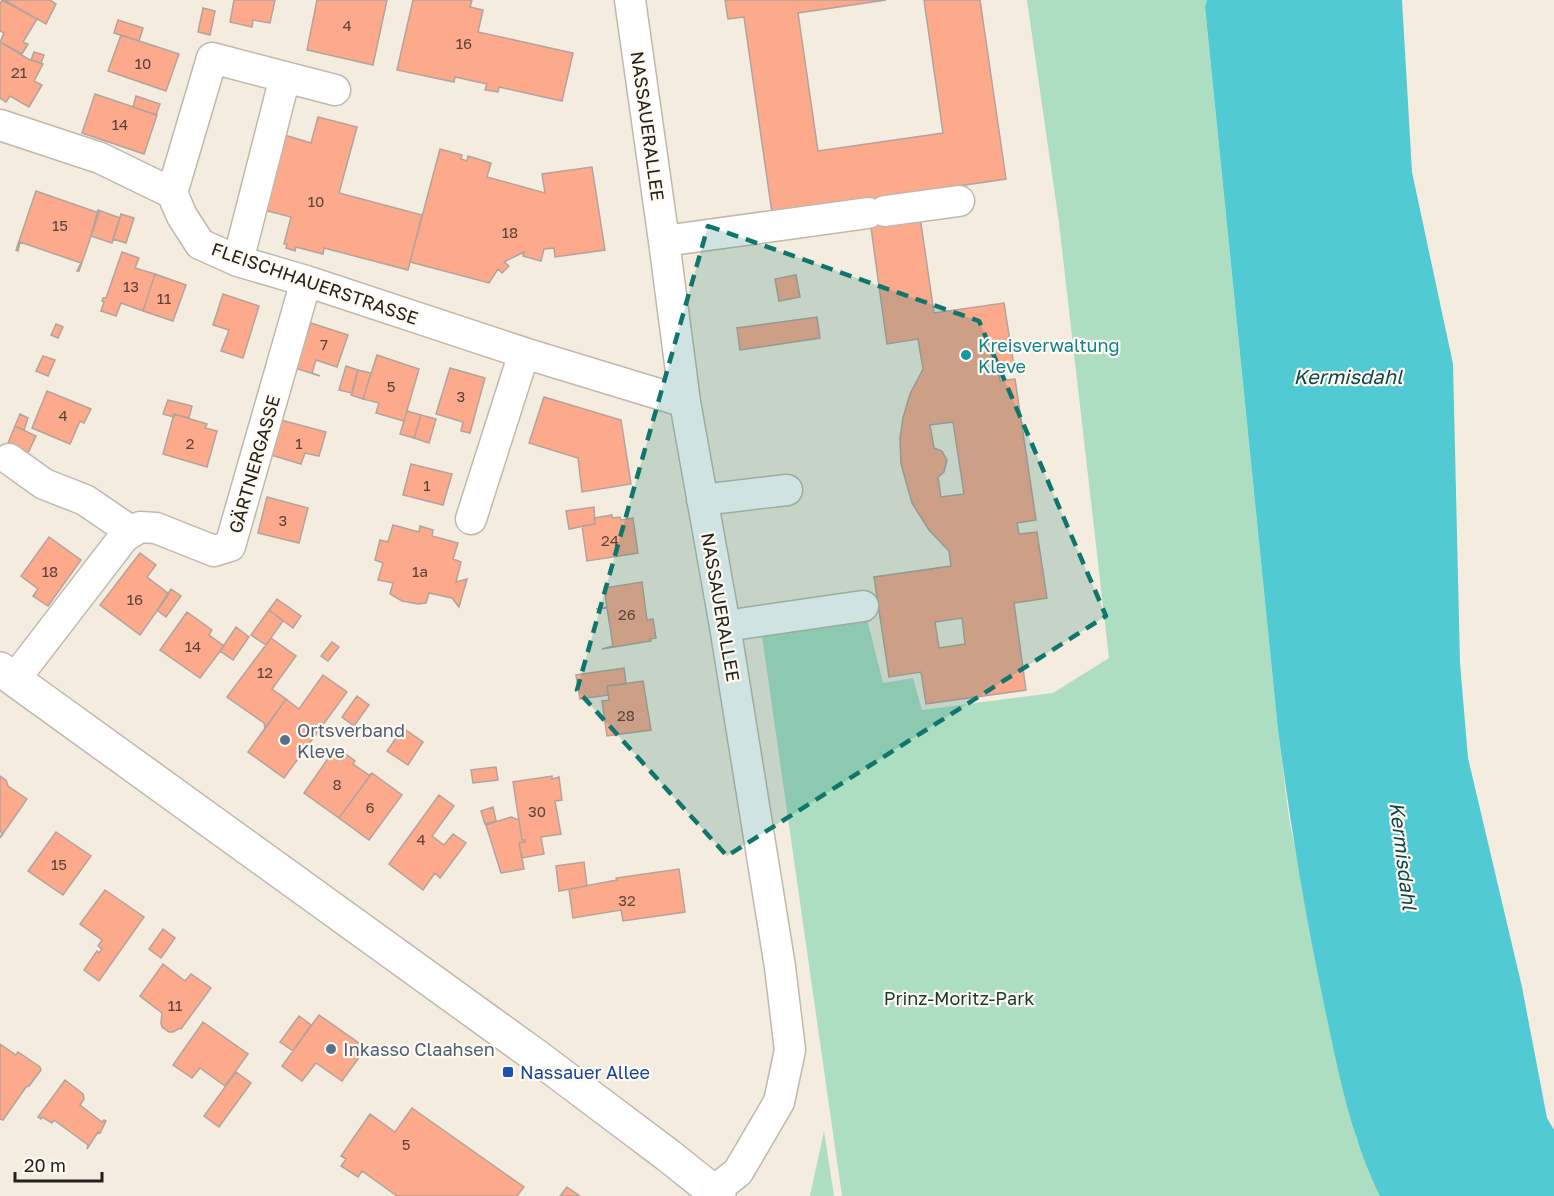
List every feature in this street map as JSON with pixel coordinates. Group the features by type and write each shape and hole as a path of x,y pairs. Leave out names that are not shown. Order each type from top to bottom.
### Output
{"main road":[{"path":"7,675 536,1056 716,1194"}],"street":[{"name":"NASSAUERALLEE","path":"630,0 685,402 725,626 780,967 790,1050 779,1102 738,1172 716,1194"},
{"path":"0,125 100,158 172,193 212,58 335,90"},
{"path":"238,261 285,77"},
{"name":"FLEISCHHAUERSTRASSE","path":"172,193 182,216 200,244 238,261 685,402"},
{"path":"664,241 959,201"},
{"name":"GÄRTNERGASSE","path":"132,532 140,527 156,528 214,551 230,546 306,281"},
{"path":"471,519 524,353"},
{"path":"7,675 124,537 132,532 85,500 44,484 9,459"},
{"path":"702,501 787,490"},
{"path":"725,626 863,606"}],"highlighted area":[{"path":"708,226 979,321 1106,616 727,856 577,690"}],"green space":[{"name":"Prinz-Moritz-Park","path":"1027,0 1207,0 1205,8 1289,819 1356,1138 1380,1196 842,1196 762,636 867,619 883,683 913,678 922,710 1053,693 1109,658 1059,223"},
{"path":"824,1131 834,1196 810,1196"}],"water":[{"name":"Kermisdahl","path":"1207,0 1402,0 1412,172 1453,364 1460,663 1468,758 1522,987 1547,1118 1554,1130 1554,1196 1380,1196 1361,1150 1346,1102 1310,936 1278,730 1205,7"}],"building":[{"path":"2,0 37,19 23,42 28,44 22,54 0,42 4,33 0,31"},
{"path":"4,0 50,0 56,4 46,24"},
{"path":"234,0 275,0 270,23 253,20 252,27 230,22"},
{"path":"317,0 387,0 373,65 307,50"},
{"path":"413,0 472,0 470,7 483,10 478,32 573,53 562,101 499,87 498,92 485,90 487,84 455,77 454,82 397,70"},
{"name":"Kreisverwaltung Kleve","path":"725,0 886,0 798,13 818,151 943,133 924,0 980,0 1006,179 883,197 919,210 934,313 1004,303 1014,366 998,368 1000,381 1015,379 1036,520 1017,523 1019,534 1037,532 1047,598 1014,603 1026,690 926,704 921,672 889,677 874,577 951,566 949,551 929,530 912,503 901,464 900,438 903,418 910,394 923,369 918,339 887,344 867,199 772,213 744,17 728,19","holes":["953,422 964,494 941,497 938,477 944,472 947,460 942,451 934,448 930,425","962,618 965,644 939,648 935,622"]},
{"path":"203,8 215,11 210,35 198,32"},
{"path":"118,20 143,28 139,41 114,33"},
{"path":"121,35 179,54 166,91 108,71"},
{"path":"0,42 30,60 43,64 34,81 42,85 29,107 10,96 6,102 0,98"},
{"path":"34,52 44,55 41,63 31,60"},
{"path":"95,94 157,115 144,154 82,133"},
{"path":"136,96 160,104 156,115 133,107"},
{"path":"318,117 357,127 339,193 422,215 408,270 324,248 323,254 296,247 295,251 286,248 287,244 284,244 291,217 260,209 281,134 311,143"},
{"path":"440,149 462,155 461,159 467,161 468,156 491,163 487,177 545,193 542,174 592,167 605,250 555,257 554,248 544,249 541,261 523,256 524,252 504,262 509,266 502,273 498,269 489,283 410,262"},
{"path":"36,191 99,213 79,271 77,271 81,263 20,242 18,251 16,250"},
{"path":"98,210 120,218 112,243 91,236"},
{"path":"121,214 134,218 126,243 113,239"},
{"path":"122,252 139,258 135,268 155,274 143,311 121,303 116,316 101,311 103,298 106,298"},
{"path":"155,274 186,285 173,321 143,311"},
{"path":"796,275 800,297 779,301 775,279"},
{"path":"223,294 259,306 243,358 221,351 229,330 213,325"},
{"path":"817,317 820,338 740,350 737,328"},
{"path":"311,323 348,335 337,367 316,360 312,373 320,376 295,368"},
{"path":"56,324 63,327 58,338 51,335"},
{"path":"377,355 419,369 404,421 376,413 379,403 363,399"},
{"path":"43,356 55,360 48,376 36,371"},
{"path":"346,366 358,370 352,393 339,390"},
{"path":"450,368 485,378 470,433 461,431 463,422 436,414"},
{"path":"358,370 371,373 363,399 351,395"},
{"path":"47,391 91,409 84,423 80,421 70,444 32,428"},
{"path":"544,397 621,420 631,484 582,492 578,458 529,443"},
{"path":"168,400 192,406 189,418 163,414"},
{"path":"407,411 421,415 414,438 400,434"},
{"path":"20,414 28,418 24,430 15,426"},
{"path":"174,414 207,424 205,428 217,431 207,467 163,454"},
{"path":"421,415 436,419 429,443 414,438"},
{"path":"281,420 326,432 319,456 305,453 301,464 271,455"},
{"path":"15,426 36,436 25,459 5,450"},
{"path":"411,464 452,474 443,505 403,495"},
{"path":"267,497 308,508 299,543 258,533"},
{"path":"594,507 595,524 569,529 566,511"},
{"path":"612,515 612,518 620,517 621,520 633,518 638,553 587,561 582,526 595,524 594,518"},
{"path":"393,525 419,532 420,526 433,530 432,536 458,543 453,559 461,562 456,582 467,579 459,607 452,598 429,593 426,603 402,601 390,594 393,583 378,580 383,563 375,560 380,540 388,542"},
{"path":"49,537 81,560 48,606 33,596 38,589 21,576"},
{"path":"140,553 156,565 147,577 169,594 140,635 100,605"},
{"path":"642,582 647,620 653,619 656,638 650,639 651,641 602,649 613,646 607,608 596,609 607,607 604,588"},
{"path":"171,589 181,596 166,617 157,610"},
{"path":"277,599 301,616 293,628 269,610"},
{"path":"269,610 283,621 266,645 251,635"},
{"path":"187,612 212,630 209,635 224,646 200,678 160,650"},
{"path":"236,627 249,637 233,660 220,651"},
{"path":"271,638 296,656 272,689 286,699 265,729 264,723 227,697"},
{"path":"332,642 339,647 328,661 321,656"},
{"path":"624,668 626,684 607,686 608,695 580,699 576,675"},
{"path":"323,675 347,692 284,778 248,752 286,699 299,709"},
{"path":"643,681 651,730 607,736 602,701 609,700 607,686"},
{"path":"357,696 369,705 354,726 342,717"},
{"path":"403,728 423,742 408,765 387,751"},
{"path":"336,747 355,761 353,764 369,775 372,773 339,818 304,793"},
{"path":"496,767 498,780 473,783 471,770"},
{"path":"372,773 402,795 369,840 339,818"},
{"path":"0,776 6,780 8,786 27,799 0,838 2,833 0,831"},
{"path":"552,776 552,779 559,777 562,800 555,801 561,834 541,837 544,854 522,858 519,843 525,840 522,840 513,782"},
{"path":"439,795 454,806 432,836 444,845 453,834 466,843 440,878 435,873 423,890 389,864"},
{"path":"493,807 496,821 485,824 481,811"},
{"path":"511,817 519,820 522,840 525,840 519,843 524,869 501,873 486,825"},
{"path":"56,832 91,856 63,895 28,871"},
{"path":"584,862 587,886 559,891 556,866"},
{"path":"679,869 685,912 623,921 621,910 573,918 569,889 617,880 616,878"},
{"path":"105,890 144,917 99,981 84,970 97,951 99,953 102,949 98,946 102,940 80,924"},
{"path":"163,929 175,938 161,958 149,949"},
{"path":"163,964 185,981 191,974 211,988 181,1029 173,1032 162,1027 162,1013 140,996"},
{"path":"319,1015 366,1048 342,1081 316,1063 302,1081 282,1066"},
{"path":"299,1016 311,1025 293,1051 280,1042"},
{"path":"203,1022 248,1054 225,1086 200,1068 192,1078 173,1065"},
{"path":"0,1044 16,1055 18,1052 41,1070 3,1120 0,1119"},
{"path":"236,1072 251,1083 219,1127 204,1116"},
{"path":"65,1080 83,1094 84,1099 80,1105 102,1122 106,1121 87,1149 88,1145 54,1120 52,1123 38,1117"},
{"path":"412,1108 524,1187 517,1196 397,1196 362,1171 358,1177 341,1166 346,1159 341,1156 370,1114 395,1132"},
{"path":"567,1187 580,1196 560,1196"}],"place":[{"name":"Kreisverwaltung Kleve","path":"966,355"},
{"name":"Ortsverband Kleve","path":"285,740"},
{"name":"Inkasso Claahsen","path":"331,1049"},
{"name":"Nassauer Allee","path":"508,1072"}]}
